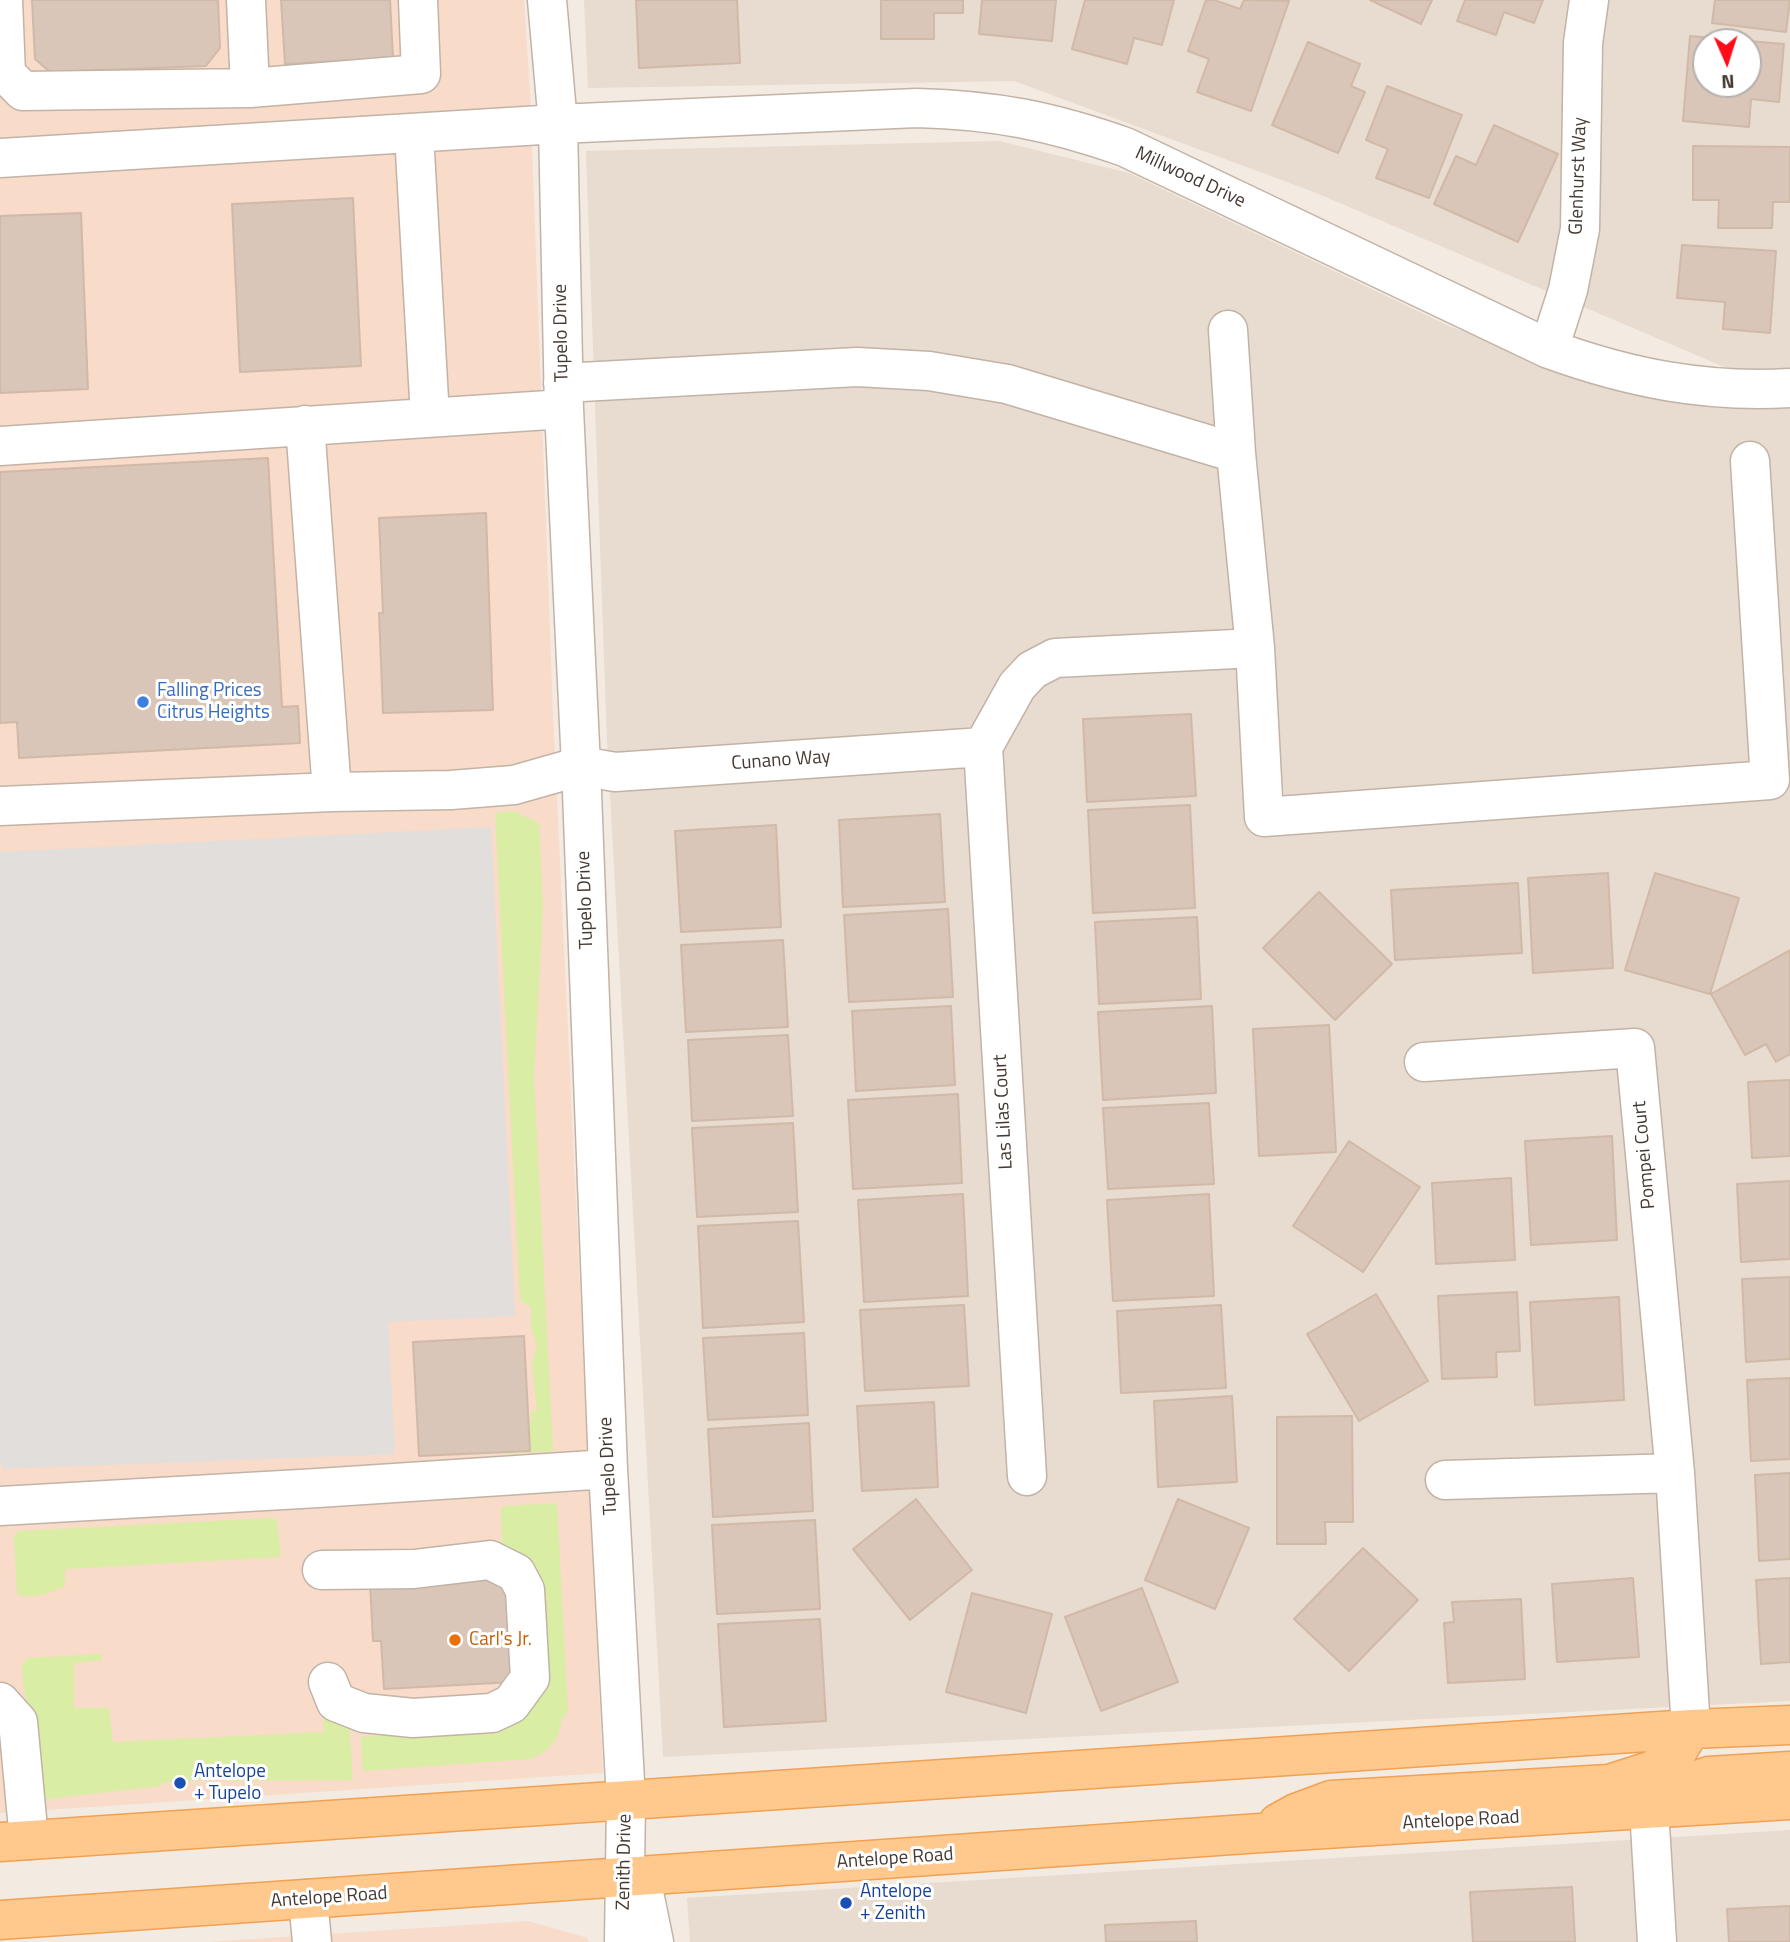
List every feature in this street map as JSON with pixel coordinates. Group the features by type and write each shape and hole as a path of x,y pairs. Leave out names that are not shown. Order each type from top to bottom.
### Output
{"main road":[{"path":"15,1841 1691,1729 1790,1726"},
{"path":"1261,1833 1296,1813 1331,1800 1609,1784 1653,1770 1675,1755 1691,1729"},
{"path":"1649,1809 1670,1789 1709,1776 1790,1771"},
{"name":"Antelope Road","path":"4,1927 308,1899 1261,1833 1790,1800"}],"street":[{"path":"3,0 6,74 23,91 250,88 421,75"},
{"path":"246,0 250,88"},
{"path":"418,0 421,75 419,134 430,417"},
{"name":"Tupelo Drive","path":"547,0 558,124 563,396 581,766 608,1469 626,1800"},
{"name":"Glenhurst Way","path":"1549,349 1568,290 1580,229 1583,43 1589,0"},
{"name":"Millwood Drive","path":"0,158 558,124 917,108 970,109 1023,117 1125,147 1549,349 1590,364 1646,379 1704,387 1790,388"},
{"path":"1228,330 1236,453 1255,648 1264,817 1770,780 1750,461"},
{"path":"0,446 430,417 563,396 857,367 929,371 1007,384 1236,453"},
{"path":"305,425 332,792"},
{"path":"983,747 1017,686 1031,670 1055,658 1255,648"},
{"name":"Cunano Way","path":"581,766 615,772 983,747"},
{"name":"Las Lilas Court","path":"983,747 1027,1476"},
{"path":"0,806 332,792 451,790 514,785 581,766"},
{"name":"Pompei Court","path":"1424,1062 1635,1048 1675,1473 1691,1729"},
{"path":"0,1506 608,1469"},
{"path":"1445,1480 1675,1473"},
{"path":"322,1570 414,1569 490,1560 516,1573 525,1590 530,1678 511,1704 492,1713 413,1718 364,1713 336,1702 328,1682"},
{"path":"0,1702 18,1722 15,1841"},
{"name":"Zenith Drive","path":"626,1800 633,1877 654,1942"},
{"path":"1649,1809 1657,1942"},
{"name":"Zenith Drive","path":"624,1942 633,1877"},
{"path":"308,1899 312,1942"}],"shaded area":[{"path":"0,0 524,0 530,94 553,715 603,1773 0,1813"},
{"path":"584,0 1790,0 1790,395 1314,192 1014,81 588,88"},
{"path":"999,141 1129,173 1451,327 1641,392 1790,407 1790,1701 663,1757 607,740 586,151"},
{"path":"491,827 515,1316 388,1322 395,1454 3,1469 0,1460 0,852"},
{"path":"1790,1830 1790,1942 690,1942 687,1898"},
{"path":"528,1921 587,1938 589,1942 207,1942"}],"green space":[{"path":"514,811 539,823 543,909 534,1077 553,1451 505,1454 531,1422 531,1411 537,1411 532,1365 537,1345 531,1328 531,1307 520,1300 495,813"},
{"path":"557,1503 568,1712 561,1720 555,1740 547,1750 529,1759 363,1771 361,1737 394,1735 394,1726 506,1721 501,1509 504,1506"},
{"path":"272,1518 277,1521 281,1557 65,1569 65,1586 29,1597 17,1594 14,1537 19,1531"},
{"path":"102,1654 102,1660 74,1663 74,1708 109,1708 113,1742 324,1732 323,1709 349,1724 353,1780 229,1781 229,1778 160,1783 160,1786 39,1800 34,1729 23,1685 22,1665 28,1658"}],"building":[{"path":"32,0 218,0 220,48 206,66 50,72 35,59"},
{"path":"281,0 390,0 393,58 285,64"},
{"path":"636,0 737,0 740,63 639,68"},
{"path":"881,0 963,0 963,13 934,13 934,39 881,39"},
{"path":"982,0 1056,0 1052,41 979,34"},
{"path":"1085,0 1174,0 1162,45 1134,38 1127,64 1072,49"},
{"path":"1206,0 1240,9 1244,0 1289,1 1251,111 1197,92 1209,59 1188,51"},
{"path":"1370,0 1432,0 1421,24"},
{"path":"1465,0 1543,0 1534,23 1504,12 1496,35 1457,21"},
{"path":"1715,0 1790,0 1786,32 1712,23"},
{"path":"1690,36 1692,98 1762,98 1762,42 1784,44 1779,102 1751,99 1749,127 1683,121"},
{"path":"1308,42 1360,64 1351,86 1365,92 1338,153 1272,125"},
{"path":"1387,86 1462,115 1429,198 1376,178 1388,149 1366,140"},
{"path":"1494,125 1558,154 1518,242 1434,204 1456,156 1476,165"},
{"path":"1693,146 1790,147 1790,202 1773,202 1772,228 1718,228 1719,200 1693,200"},
{"path":"353,198 361,366 240,372 232,204"},
{"path":"81,213 88,389 0,393 0,216"},
{"path":"1682,245 1776,251 1770,333 1723,329 1725,302 1677,298"},
{"path":"268,458 282,707 298,706 300,743 19,758 17,722 0,723 0,472"},
{"path":"486,513 493,710 383,713 379,518"},
{"path":"1191,714 1196,796 1087,802 1083,719"},
{"path":"1190,805 1195,908 1093,913 1088,810"},
{"path":"940,814 945,902 843,907 839,820"},
{"path":"776,825 781,927 681,932 675,831"},
{"path":"1608,873 1613,968 1533,973 1528,878"},
{"path":"1655,873 1739,898 1710,994 1625,970"},
{"path":"1518,883 1522,953 1395,960 1391,890"},
{"path":"1319,892 1392,964 1335,1020 1263,948"},
{"path":"948,909 953,997 849,1002 844,915"},
{"path":"1197,917 1201,999 1099,1004 1095,922"},
{"path":"783,940 788,1027 686,1032 681,945"},
{"path":"1790,950 1790,1054 1776,1062 1766,1044 1745,1055 1711,994"},
{"path":"951,1006 955,1085 856,1091 852,1011"},
{"path":"1212,1006 1216,1093 1103,1100 1098,1012"},
{"path":"1329,1025 1336,1152 1259,1156 1253,1029"},
{"path":"788,1035 793,1116 692,1121 688,1040"},
{"path":"1790,1080 1790,1156 1752,1158 1748,1082"},
{"path":"958,1094 962,1183 853,1189 848,1100"},
{"path":"1209,1103 1214,1184 1108,1189 1103,1108"},
{"path":"793,1123 798,1212 697,1217 692,1128"},
{"path":"1612,1136 1617,1240 1531,1245 1525,1141"},
{"path":"1349,1141 1420,1187 1363,1272 1293,1226"},
{"path":"1511,1178 1515,1260 1436,1264 1432,1183"},
{"path":"1790,1181 1790,1259 1741,1262 1737,1184"},
{"path":"963,1194 968,1296 864,1302 858,1200"},
{"path":"1209,1194 1214,1296 1113,1301 1107,1200"},
{"path":"798,1221 804,1322 703,1328 698,1226"},
{"path":"1790,1277 1790,1359 1746,1362 1742,1279"},
{"path":"1517,1292 1520,1351 1496,1352 1497,1377 1442,1379 1438,1296"},
{"path":"1376,1294 1428,1381 1359,1421 1307,1334"},
{"path":"1619,1297 1624,1400 1535,1405 1530,1302"},
{"path":"964,1305 969,1386 865,1391 860,1310"},
{"path":"1221,1305 1226,1388 1121,1393 1117,1311"},
{"path":"804,1333 808,1415 708,1420 703,1338"},
{"path":"524,1336 530,1451 419,1456 413,1342"},
{"path":"1790,1378 1790,1459 1751,1461 1747,1380"},
{"path":"1232,1396 1237,1482 1158,1487 1154,1401"},
{"path":"934,1402 938,1487 862,1491 857,1406"},
{"path":"1352,1416 1353,1522 1325,1522 1326,1544 1277,1544 1277,1417"},
{"path":"809,1423 813,1511 713,1517 708,1429"},
{"path":"1790,1473 1790,1559 1759,1561 1755,1475"},
{"path":"916,1499 972,1570 910,1620 853,1549"},
{"path":"1178,1499 1249,1528 1215,1609 1145,1580"},
{"path":"815,1520 820,1609 717,1614 712,1525"},
{"path":"1363,1548 1418,1600 1349,1671 1294,1619"},
{"path":"510,1574 515,1682 384,1689 381,1641 373,1641 370,1583"},
{"path":"1633,1578 1639,1657 1557,1662 1552,1584"},
{"path":"1790,1578 1790,1662 1761,1664 1756,1580"},
{"path":"1142,1588 1178,1682 1101,1711 1065,1617"},
{"path":"972,1593 1052,1614 1026,1713 946,1692"},
{"path":"1521,1599 1525,1679 1448,1683 1444,1623 1454,1622 1452,1602"},
{"path":"820,1619 826,1721 724,1727 718,1624"},
{"path":"1572,1887 1575,1942 1473,1942 1470,1892"},
{"path":"1790,1906 1790,1942 1729,1942 1727,1909"},
{"path":"1196,1921 1197,1942 1106,1942 1105,1925"}],"place":[{"name":"Falling Prices Citrus Heights","path":"143,702"},
{"name":"Carl's Jr.","path":"455,1640"},
{"name":"Antelope + Tupelo","path":"180,1783"},
{"name":"Antelope + Zenith","path":"846,1903"}]}
